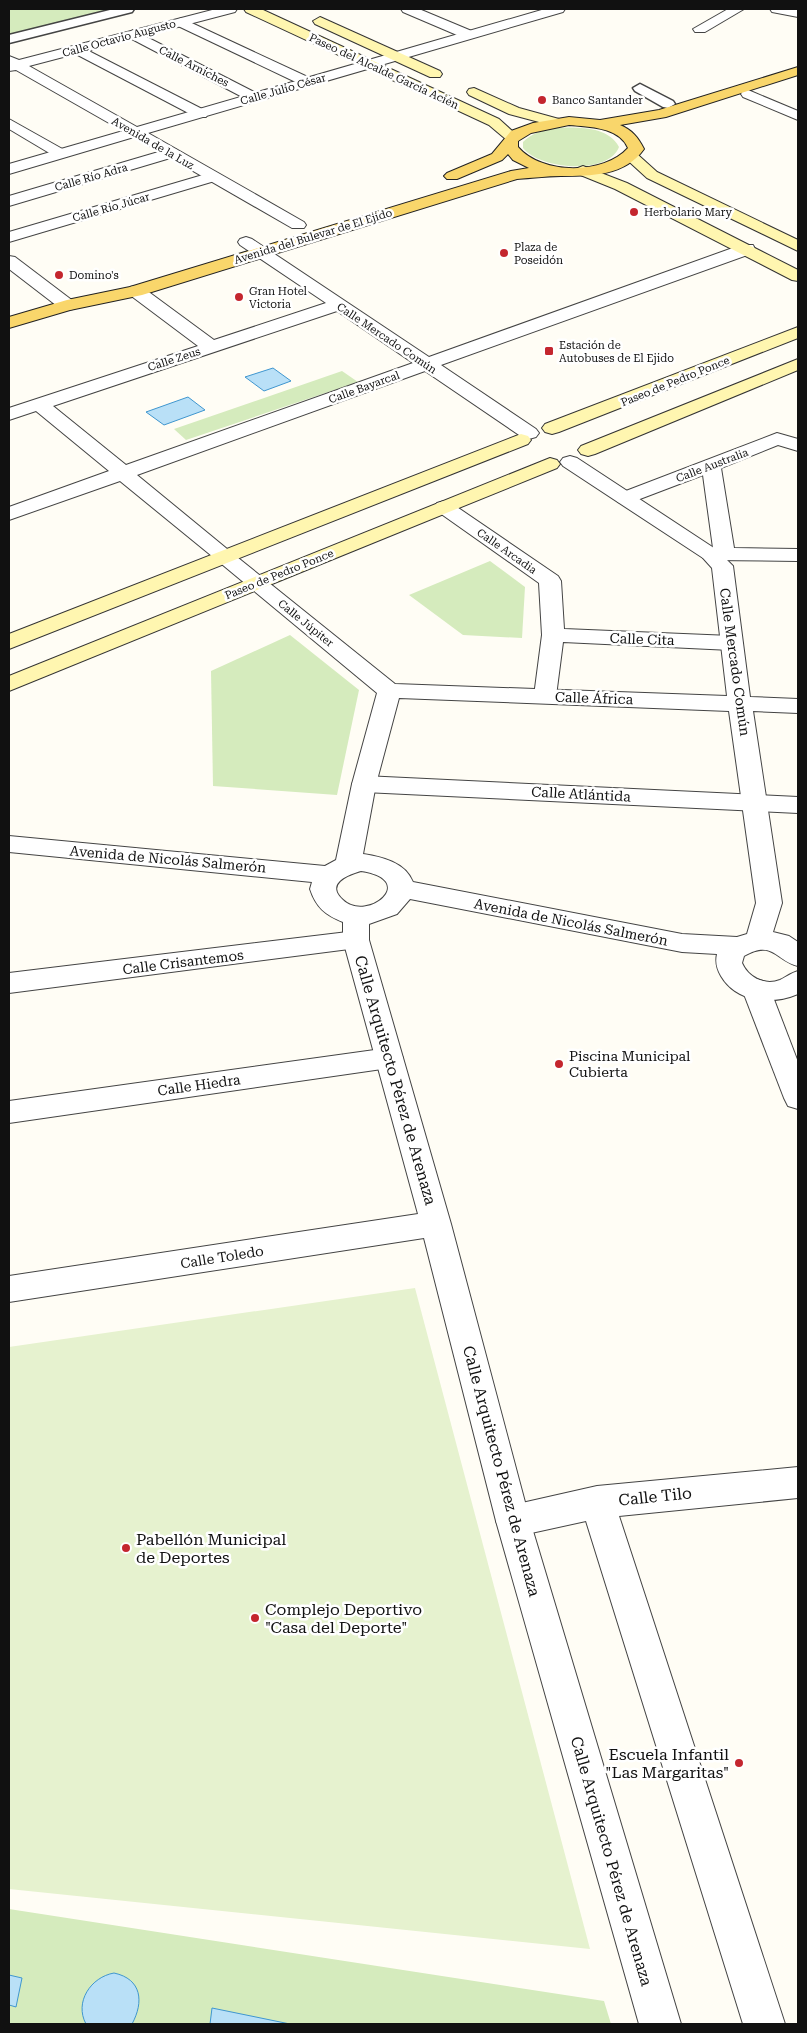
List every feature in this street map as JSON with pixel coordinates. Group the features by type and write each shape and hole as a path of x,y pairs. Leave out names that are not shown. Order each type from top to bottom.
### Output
{"main road":[{"name":"Paseo del Alcalde García Acién","path":"251,9 494,122 512,140"},
{"name":"Paseo del Alcalde García Acién","path":"311,17 514,111 554,122"},
{"path":"437,181 465,172 497,157 512,140 529,128 554,122 597,124 661,114 798,71"},
{"path":"512,140 511,149 517,156 528,163 560,170 583,171 604,169 620,164 633,149 644,131 675,116 798,78"},
{"path":"597,124 620,131 653,175 798,246"},
{"name":"Avenida del Bulevar de El Ejido","path":"9,323 67,305 112,297 136,290 509,175 560,170"},
{"path":"583,171 621,186 798,276"},
{"name":"Avenida del Bulevar de El Ejido","path":"67,305 105,287 363,205"},
{"name":"Paseo de Pedro Ponce","path":"524,437 552,428 798,332"},
{"path":"552,428 562,429 579,435 585,439 588,450 798,364"},
{"path":"524,437 519,446 522,452 529,458 560,463"},
{"path":"9,642 524,437"},
{"name":"Paseo de Pedro Ponce","path":"9,684 444,507 560,463 579,459 588,450"}],"street":[{"path":"9,38 128,9"},
{"name":"Calle Octavio Augusto","path":"12,64 230,9"},
{"path":"408,9 462,29"},
{"name":"Calle Julio César","path":"9,169 136,132 203,115 368,65 396,56 462,29 558,9"},
{"path":"700,29 737,9"},
{"path":"777,9 798,14"},
{"path":"181,22 307,82"},
{"name":"Calle Arniches","path":"132,34 256,98"},
{"path":"77,49 203,115"},
{"name":"Avenida de la Luz","path":"12,64 136,132 298,225"},
{"path":"640,88 668,104"},
{"path":"748,94 798,116"},
{"path":"9,123 61,154"},
{"name":"Calle Río Adra","path":"9,200 172,153"},
{"name":"Calle Río Júcar","path":"9,237 214,177"},
{"name":"Calle Mercado Común","path":"246,242 427,364 524,437"},
{"name":"Calle Bayarcal","path":"9,514 746,250"},
{"path":"9,261 67,305"},
{"path":"136,290 211,347"},
{"name":"Calle Zeus","path":"9,414 338,304"},
{"name":"Calle Júpiter","path":"39,404 389,691"},
{"name":"Calle Australia","path":"625,498 777,439 798,445"},
{"name":"Calle Mercado Común","path":"560,463 625,498 717,554"},
{"name":"Calle Mercado Común","path":"711,465 717,554 722,566 731,643 769,903 742,952"},
{"name":"Calle Arcadia","path":"444,507 550,581 552,635 545,696"},
{"path":"717,554 798,555"},
{"name":"Calle Cita","path":"552,635 731,643"},
{"path":"338,869 367,863 384,867 394,873 399,881 401,890 398,898 386,909 369,915 356,928 343,913 333,908 322,892 323,883 338,869 364,784 389,691"},
{"name":"Calle África","path":"389,691 798,706"},
{"name":"Calle Atlántida","path":"364,784 798,805"},
{"name":"Avenida de Nicolás Salmerón","path":"9,844 338,869"},
{"name":"Avenida de Nicolás Salmerón","path":"401,890 682,943 742,952"},
{"name":"Calle Crisantemos","path":"9,983 356,928"},
{"name":"Calle Arquitecto Pérez de Arenaza","path":"356,928 389,1058 436,1224 513,1521 660,2024"},
{"path":"796,985 774,991 756,990 736,978 742,952 781,943 798,956"},
{"path":"756,990 798,1098"},
{"name":"Calle Hiedra","path":"9,1112 389,1058"},
{"name":"Calle Toledo","path":"9,1289 436,1224"},
{"name":"Calle Tilo","path":"513,1521 597,1502 798,1482"},
{"path":"597,1502 764,2024"}],"green space":[{"path":"9,9 128,9 9,39"},
{"path":"571,127 599,131 614,140 619,147 612,156 602,162 588,166 558,165 543,161 531,155 523,148 523,142 530,136 553,128"},
{"path":"342,371 358,382 186,440 174,429"},
{"path":"490,561 525,587 522,638 463,635 409,595"},
{"path":"290,635 359,690 337,795 213,786 211,671"},
{"name":"Complejo Deportivo \"Casa del Deporte\"","path":"415,1288 590,1949 9,1889 9,1347"},
{"path":"9,1909 604,2001 611,2024 9,2024"}],"water":[{"path":"273,368 291,381 264,391 245,377"},
{"path":"188,397 205,410 164,425 146,412"},
{"path":"114,1973 130,1980 138,1992 138,2008 132,2024 86,2024 82,2007 87,1992 98,1980"},
{"path":"9,1975 22,1978 16,2007 9,2005"},
{"path":"212,2008 290,2024 210,2024"}],"place":[{"name":"Banco Santander","path":"542,100"},
{"name":"Herbolario Mary","path":"634,212"},
{"name":"Plaza de Poseidón","path":"504,253"},
{"name":"Domino's","path":"59,275"},
{"name":"Gran Hotel Victoria","path":"239,297"},
{"name":"Estación de Autobuses de El Ejido","path":"549,351"},
{"name":"Piscina Municipal Cubierta","path":"559,1064"},
{"name":"Pabellón Municipal de Deportes","path":"126,1548"},
{"name":"Complejo Deportivo \"Casa del Deporte\"","path":"255,1618"},
{"name":"Escuela Infantil \"Las Margaritas\"","path":"739,1763"}]}
